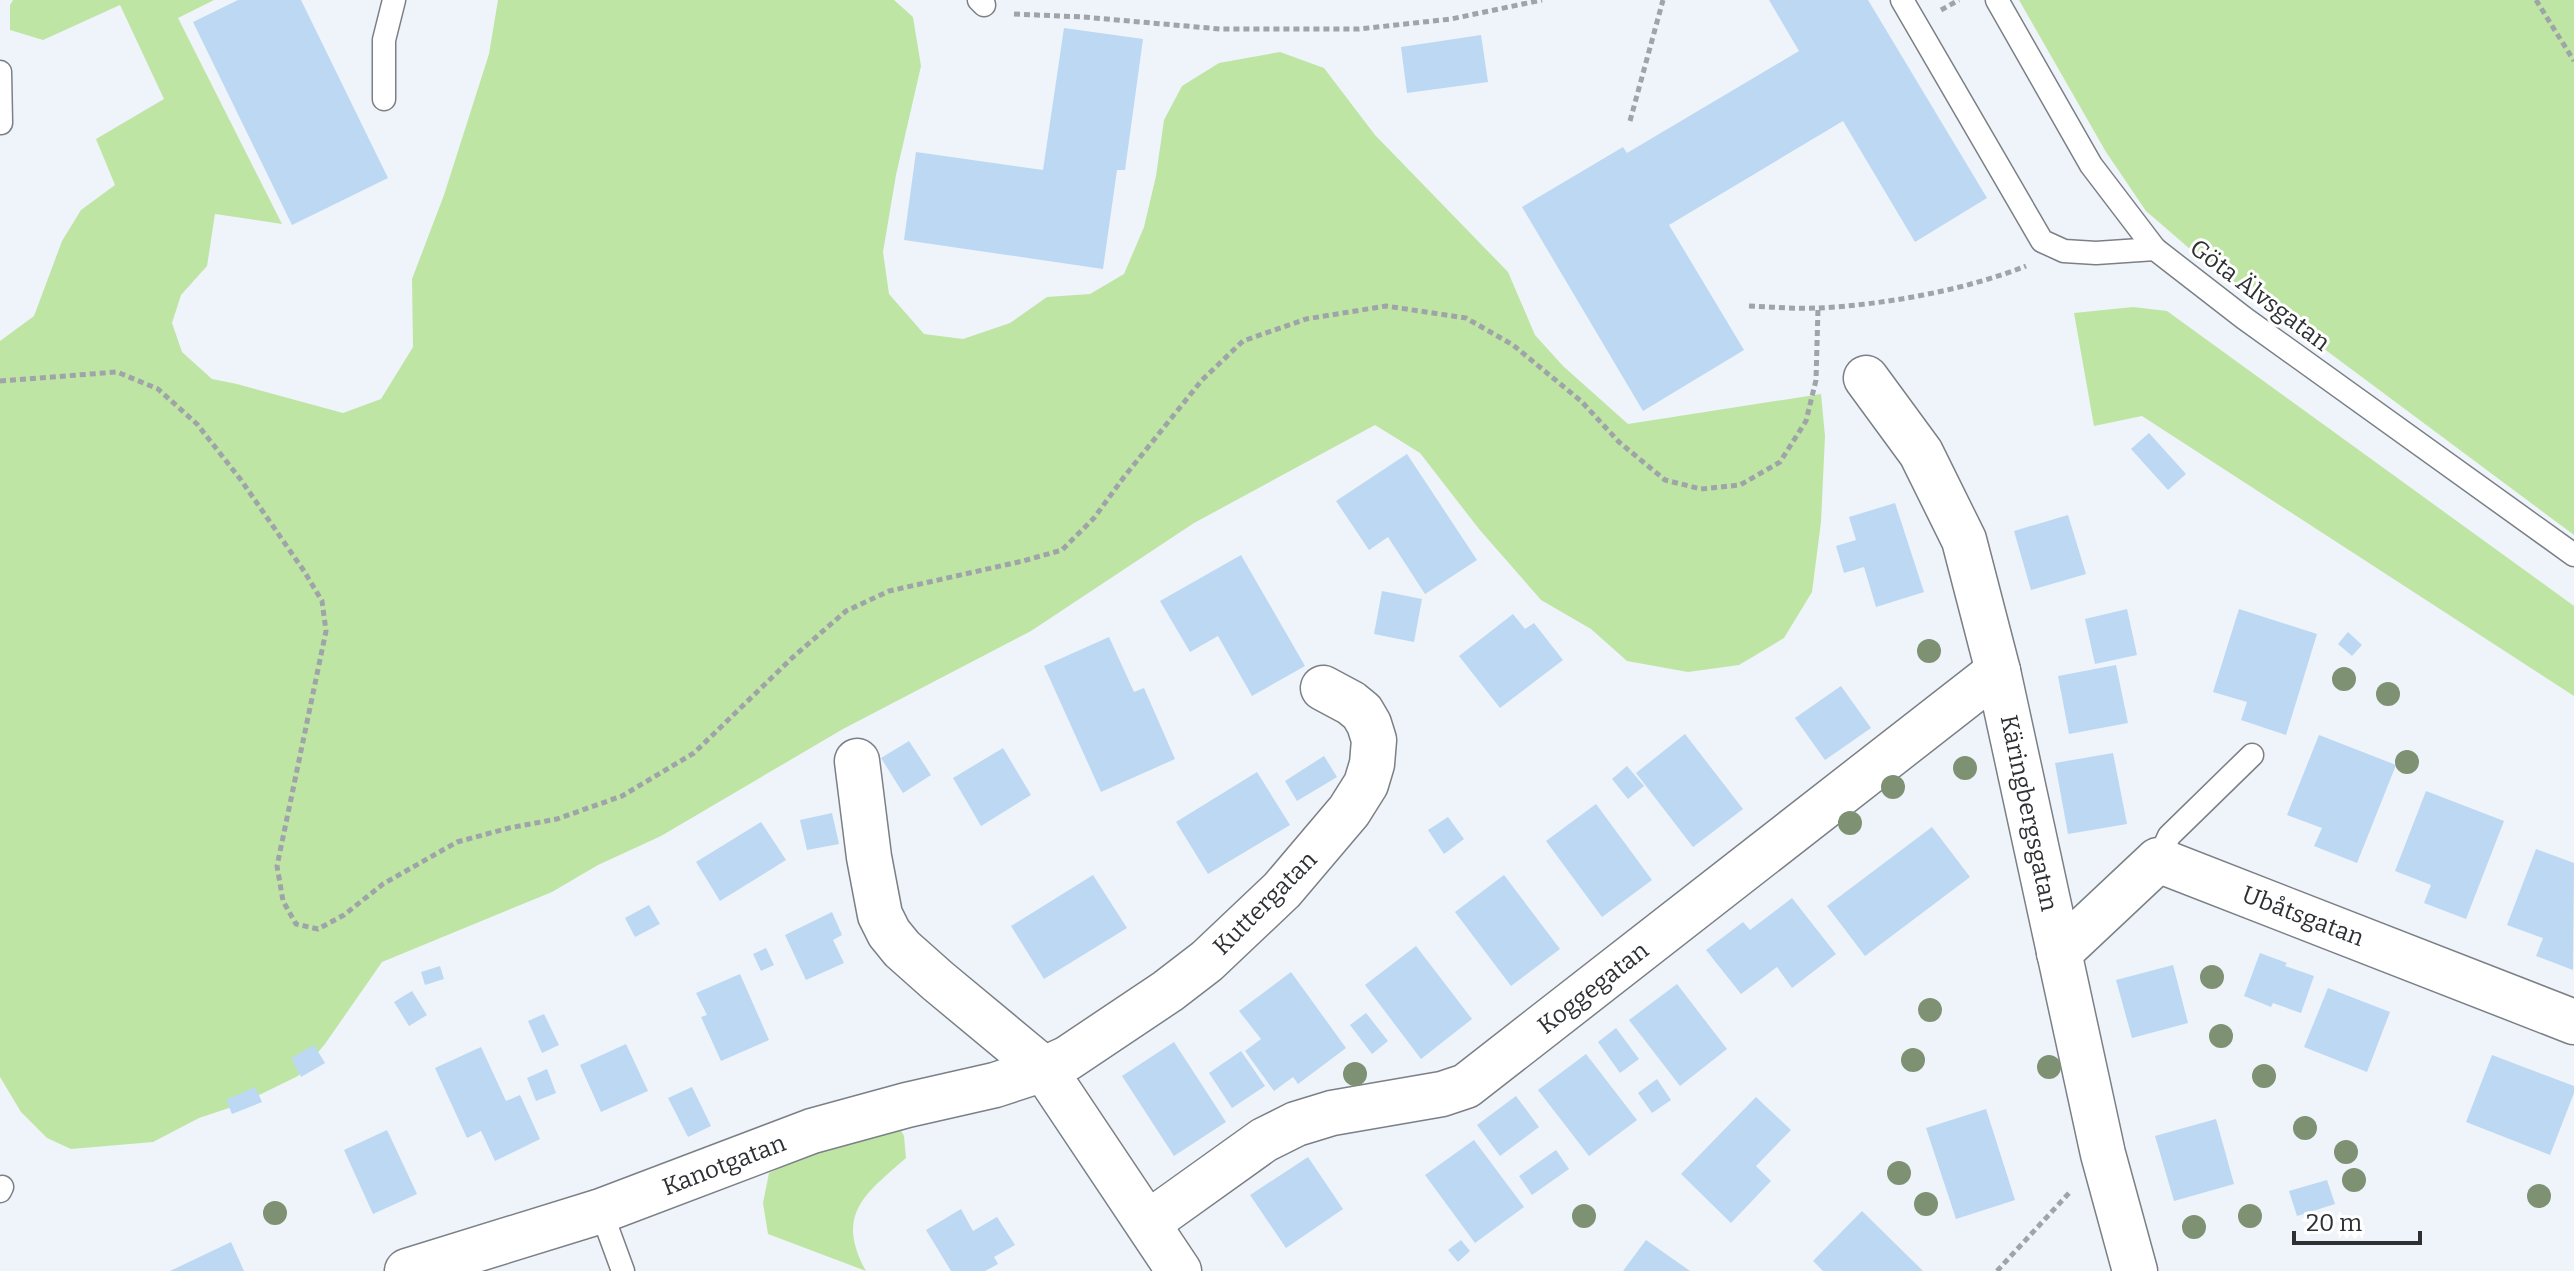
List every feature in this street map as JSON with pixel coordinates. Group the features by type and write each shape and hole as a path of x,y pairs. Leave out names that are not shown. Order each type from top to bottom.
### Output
{"street":[{"name":"Käringbergsgatan","path":"1866,378 1921,453 1964,540 1998,671 2103,1154 2135,1271"},
{"name":"Koggegatan","path":"1148,1223 1264,1140 1296,1124 1332,1113 1442,1094 1466,1086 1998,671"},
{"name":"Kuttergatan","path":"1044,1069 1068,1058 1207,961 1282,890 1349,811 1366,784 1374,740 1362,712 1323,688"},
{"path":"857,761 871,868 880,915 889,933 938,981 1044,1069 1179,1271"},
{"path":"2059,953 2158,860"},
{"name":"Ubåtsgatan","path":"2158,860 2574,1022"},
{"name":"Kanotgatan","path":"407,1271 601,1211 812,1131 995,1085 1044,1069"}],"lane":[{"path":"384,99 384,40 394,0"},
{"path":"1902,0 2042,241 2064,251 2096,253 2155,249"},
{"name":"Göta Älvsgatan","path":"1997,0 2091,165 2155,249 2244,318 2574,555"},
{"path":"0,72 1,123"},
{"path":"2158,860 2169,836 2252,755"},
{"path":"601,1211 623,1271"}],"path":[{"path":"982,2 1002,13 1220,29 1359,29 1451,19 1542,0"},
{"path":"1630,121 1663,0"},
{"path":"2536,0 2574,61"},
{"path":"1749,306 1818,308 1933,293 1988,280 2064,251"},
{"path":"0,381 117,372 158,389 197,424 241,480 322,601 326,631 277,866 283,901 296,924 318,929 344,915 383,884 457,842 557,819 622,796 694,753 792,658 846,611 889,591 1062,550 1094,518 1202,380 1243,341 1306,319 1386,306 1466,318 1513,345 1581,401 1619,442 1665,480 1701,489 1740,485 1780,462 1806,421 1816,380 1818,308"},
{"path":"1997,1271 2103,1154"}],"green space":[{"path":"13,0 214,0 178,18 282,224 215,214 207,266 181,295 172,323 182,352 212,379 343,413 381,399 413,347 412,279 444,195 489,54 498,0 894,0 913,17 921,66 896,175 883,252 889,294 924,334 963,339 1010,323 1047,297 1090,294 1124,274 1144,227 1156,176 1164,120 1182,86 1219,63 1280,52 1324,68 1375,135 1508,272 1535,335 1563,366 1628,424 1821,394 1825,436 1821,522 1812,592 1784,638 1739,665 1688,672 1627,661 1591,629 1541,600 1479,529 1420,453 1375,425 1194,523 1031,631 843,729 661,836 598,865 552,892 382,962 325,1044 298,1076 241,1104 199,1118 153,1142 71,1149 47,1138 21,1112 0,1077 0,341 34,316 62,241 81,210 115,185 96,139 164,99 120,5 43,40 10,30 10,5"},
{"path":"2019,0 2574,0 2574,535 2190,249 2146,211 2106,152"},
{"path":"2133,307 2167,311 2574,606 2574,696 2142,416 2094,426 2074,313"},
{"path":"898,1125 904,1136 906,1158 867,1195 854,1220 857,1251 866,1271 768,1234 763,1203 769,1173 827,1145"}],"building":[{"path":"238,0 301,0 388,178 292,225 193,22"},
{"path":"1769,0 1868,0 1987,198 1915,242 1843,121 1669,225 1744,350 1643,411 1522,207 1623,147 1627,153 1799,51"},
{"path":"1064,28 1143,39 1125,170 1117,170 1103,269 904,240 916,152 1043,170"},
{"path":"1481,35 1488,82 1407,93 1401,47"},
{"path":"2149,433 2186,474 2168,490 2131,449"},
{"path":"1407,454 1477,560 1425,594 1388,537 1369,550 1336,501"},
{"path":"1895,503 1924,592 1876,607 1864,567 1844,573 1836,546 1856,540 1849,517"},
{"path":"2068,515 2086,574 2031,590 2014,531"},
{"path":"1241,555 1305,666 1252,696 1218,636 1190,652 1160,601"},
{"path":"1382,591 1422,599 1414,642 1374,634"},
{"path":"2127,609 2137,655 2095,664 2085,619"},
{"path":"2239,609 2317,634 2286,735 2241,720 2247,702 2213,692"},
{"path":"1513,614 1525,629 1534,623 1563,660 1500,708 1459,656"},
{"path":"2348,632 2362,645 2352,656 2338,644"},
{"path":"1109,637 1134,692 1144,688 1175,759 1101,792 1044,666"},
{"path":"2116,665 2128,723 2069,734 2058,676"},
{"path":"1841,686 1871,728 1825,760 1795,718"},
{"path":"1685,734 1743,809 1693,847 1636,773"},
{"path":"2319,735 2396,765 2357,863 2314,846 2322,828 2287,815"},
{"path":"909,741 931,775 903,793 881,758"},
{"path":"1003,748 1031,795 981,826 953,778"},
{"path":"2113,753 2127,824 2068,834 2055,763"},
{"path":"1324,756 1337,777 1297,801 1285,781"},
{"path":"1627,766 1644,786 1628,799 1612,779"},
{"path":"1257,772 1290,825 1208,874 1176,822"},
{"path":"2426,791 2504,821 2466,919 2424,903 2431,885 2395,871"},
{"path":"1596,804 1652,880 1602,917 1546,841"},
{"path":"832,813 839,844 807,850 800,820"},
{"path":"1448,817 1464,839 1444,854 1428,830"},
{"path":"761,822 786,860 720,901 696,862"},
{"path":"1932,827 1970,877 1865,956 1827,906"},
{"path":"2536,849 2574,863 2573,970 2536,956 2543,938 2507,925"},
{"path":"1093,875 1127,928 1044,979 1011,926"},
{"path":"1504,875 1560,949 1511,986 1455,912"},
{"path":"1792,898 1836,954 1792,988 1777,967 1741,994 1706,950 1743,922 1750,930"},
{"path":"649,905 660,924 635,937 625,918"},
{"path":"832,912 842,935 833,940 844,963 806,980 785,935"},
{"path":"1416,946 1472,1019 1421,1059 1365,985"},
{"path":"766,948 774,965 761,971 753,954"},
{"path":"2260,953 2314,976 2301,1013 2273,1003 2271,1007 2244,996"},
{"path":"2173,965 2188,1023 2132,1038 2116,980"},
{"path":"440,966 444,979 425,985 421,972"},
{"path":"1291,972 1346,1048 1298,1084 1293,1077 1274,1091 1245,1051 1261,1039 1239,1011"},
{"path":"740,974 769,1040 721,1061 701,1017 707,1015 696,993"},
{"path":"1677,984 1727,1049 1680,1086 1629,1020"},
{"path":"2328,988 2390,1012 2367,1072 2304,1047"},
{"path":"412,991 427,1015 409,1026 394,1002"},
{"path":"1366,1013 1388,1041 1372,1054 1350,1025"},
{"path":"544,1014 559,1045 542,1053 528,1021"},
{"path":"1616,1028 1639,1059 1620,1073 1598,1042"},
{"path":"1174,1042 1226,1122 1174,1156 1122,1076"},
{"path":"626,1044 648,1091 601,1112 580,1065"},
{"path":"314,1045 325,1063 301,1077 291,1058"},
{"path":"481,1047 506,1101 520,1095 540,1139 495,1161 481,1131 467,1138 435,1068"},
{"path":"1241,1051 1265,1086 1232,1108 1209,1073"},
{"path":"1586,1054 1637,1120 1589,1156 1538,1090"},
{"path":"2492,1055 2574,1086 2550,1155 2466,1122"},
{"path":"547,1069 556,1093 536,1101 527,1078"},
{"path":"1657,1079 1671,1100 1652,1113 1638,1093"},
{"path":"255,1087 262,1102 232,1114 226,1100"},
{"path":"692,1087 711,1126 688,1137 668,1098"},
{"path":"1516,1096 1539,1127 1500,1156 1477,1125"},
{"path":"1756,1097 1791,1130 1756,1166 1771,1181 1731,1223 1681,1174"},
{"path":"1986,1109 2015,1200 1956,1219 1926,1128"},
{"path":"2216,1119 2234,1184 2174,1201 2155,1136"},
{"path":"387,1130 417,1194 373,1214 344,1150"},
{"path":"1474,1140 1524,1207 1475,1243 1425,1175"},
{"path":"1556,1150 1569,1169 1532,1195 1519,1176"},
{"path":"1308,1157 1343,1209 1286,1248 1250,1195"},
{"path":"2327,1180 2335,1204 2297,1216 2289,1191"},
{"path":"961,1209 973,1231 997,1217 1015,1245 994,1257 998,1264 985,1271 951,1271 926,1230"},
{"path":"1862,1211 1923,1271 1823,1271 1813,1261"},
{"path":"1461,1240 1470,1251 1458,1262 1448,1250"},
{"path":"1646,1240 1690,1271 1623,1271"},
{"path":"231,1242 244,1271 170,1271"}]}
